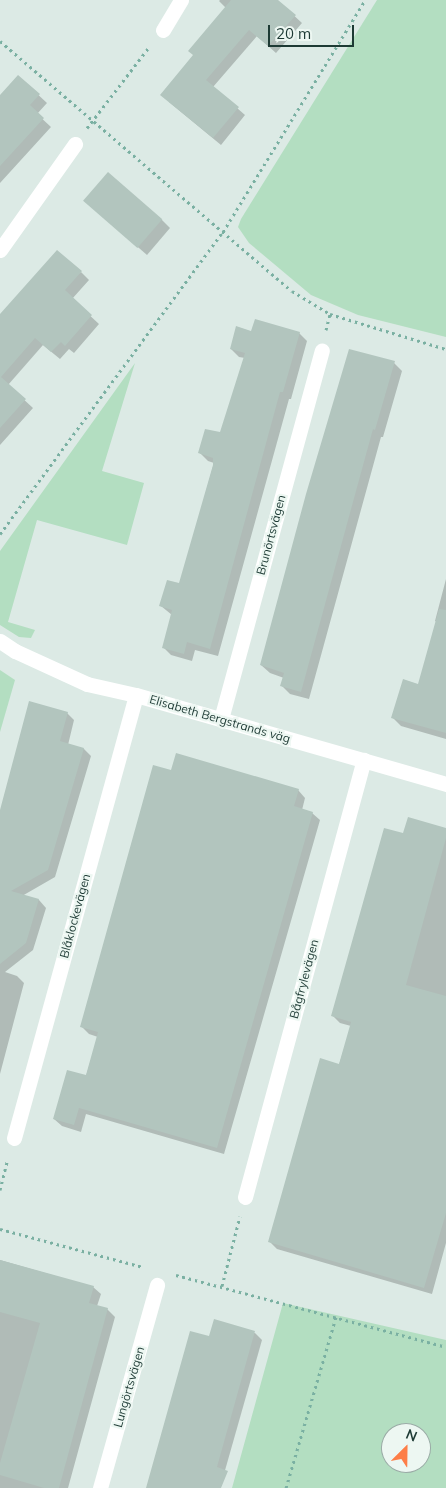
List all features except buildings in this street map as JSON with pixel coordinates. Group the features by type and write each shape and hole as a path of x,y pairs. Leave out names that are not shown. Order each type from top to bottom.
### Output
{"street":[{"path":"163,30 181,0"},
{"path":"0,250 76,144"},
{"name":"Brunörtsvägen","path":"221,719 322,351"},
{"name":"Elisabeth Bergstrands väg","path":"0,641 15,651 88,684 136,694 446,784"},
{"name":"Blåklockevägen","path":"14,1138 136,694"},
{"name":"Bågfrylevägen","path":"245,1197 364,760"},
{"name":"Lungörtsvägen","path":"100,1488 157,1285"}],"path":[{"path":"0,534 223,232 365,0"},
{"path":"76,144 93,119 163,30"},
{"path":"0,40 292,291 330,314 446,349"},
{"path":"0,1190 14,1138"},
{"path":"222,1286 245,1197"},
{"path":"0,1229 151,1269"},
{"path":"170,1274 222,1286 446,1347"},
{"path":"286,1488 336,1317"}],"green space":[{"path":"377,0 446,0 446,337 358,315 311,295 249,243 238,227 241,219"},
{"path":"135,363 102,471 144,483 127,545 37,520 8,622 35,630 31,638 19,637 0,625 0,551"},
{"path":"0,670 15,680 0,732"},
{"path":"283,1303 446,1340 446,1488 232,1488"}]}
